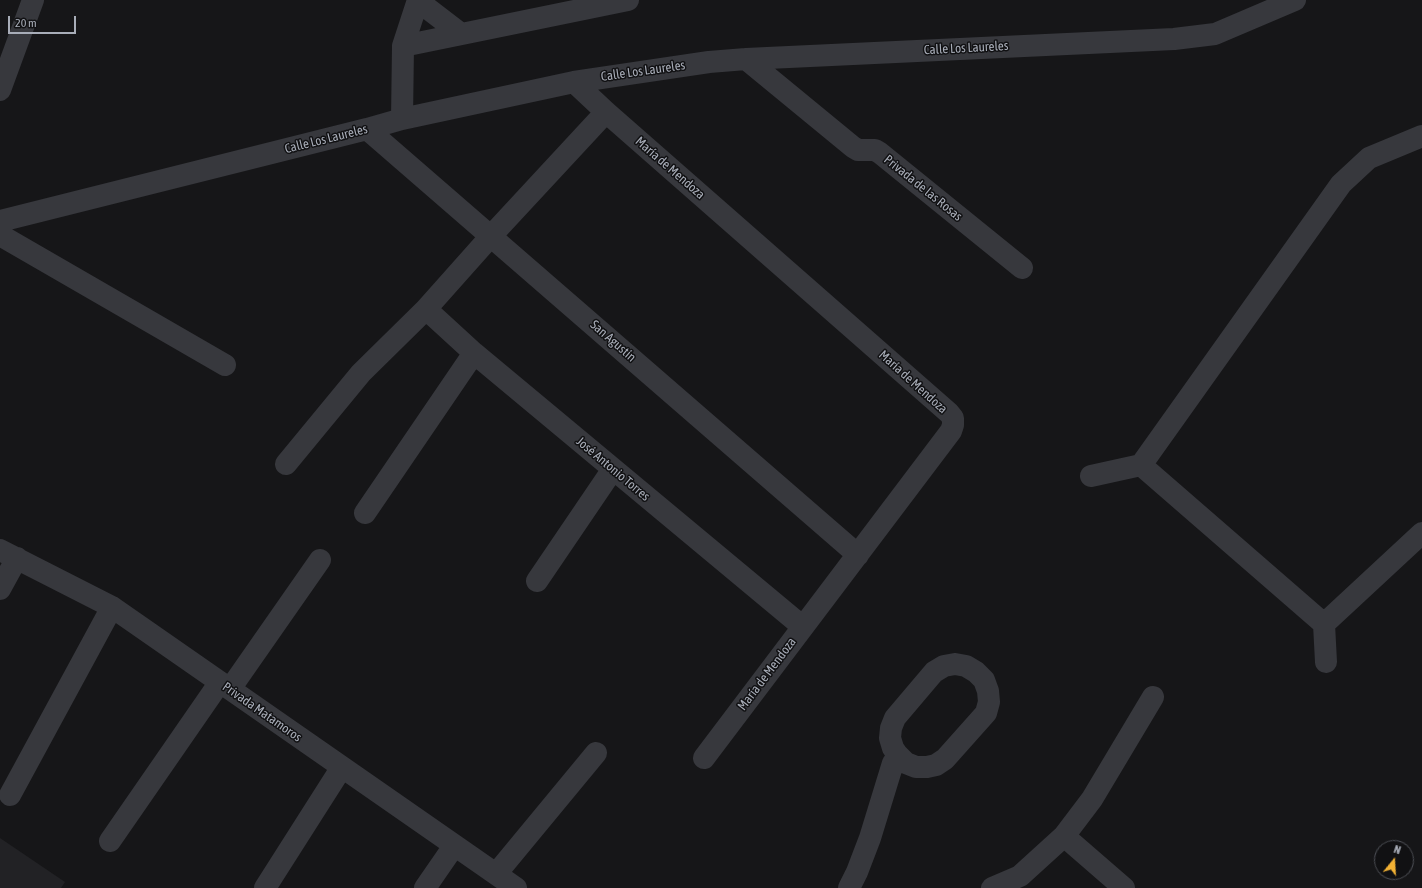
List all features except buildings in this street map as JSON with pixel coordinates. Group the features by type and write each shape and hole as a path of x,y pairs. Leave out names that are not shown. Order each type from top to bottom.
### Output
{"street":[{"path":"0,90 7,46 34,0"},
{"path":"402,119 404,46 418,0 461,34"},
{"path":"404,46 461,34 555,8 628,0"},
{"name":"Calle Los Laureles","path":"0,220 368,129 402,119 574,82 709,62 746,59 1174,39 1215,34 1295,0"},
{"name":"Privada de las Rosas","path":"746,59 853,147 858,150 875,150 880,153 1022,268"},
{"name":"María de Mendoza","path":"574,82 606,112 949,413 952,418 953,425 951,431 704,758"},
{"path":"286,464 361,373 426,309 491,236 606,112"},
{"name":"San Agustín","path":"368,129 858,554"},
{"path":"1091,476 1141,465 1341,184 1369,158 1422,136"},
{"path":"0,235 225,365"},
{"name":"José Antonio Torres","path":"426,309 474,353 803,627"},
{"path":"365,513 474,353"},
{"path":"1141,465 1324,624 1326,662"},
{"path":"537,581 613,469"},
{"path":"1324,624 1422,533"},
{"path":"0,589 8,554"},
{"name":"Privada Matamoros","path":"8,554 112,606 516,888"},
{"path":"110,841 320,560"},
{"path":"10,795 112,606"},
{"path":"955,664 966,666 976,672 984,680 988,691 989,702 986,712 945,759 936,765 916,767 906,763 899,757 893,748 890,738 891,728 895,718 934,672 944,666 955,664"},
{"path":"1003,885 1020,876 1064,836 1092,799 1153,697"},
{"path":"496,874 596,753"},
{"path":"849,888 870,838 894,763 899,757"},
{"path":"265,888 342,767"},
{"path":"1064,836 1124,888"},
{"path":"425,888 454,846"}],"shaded area":[{"path":"0,838 65,882 61,888 0,888"}]}
